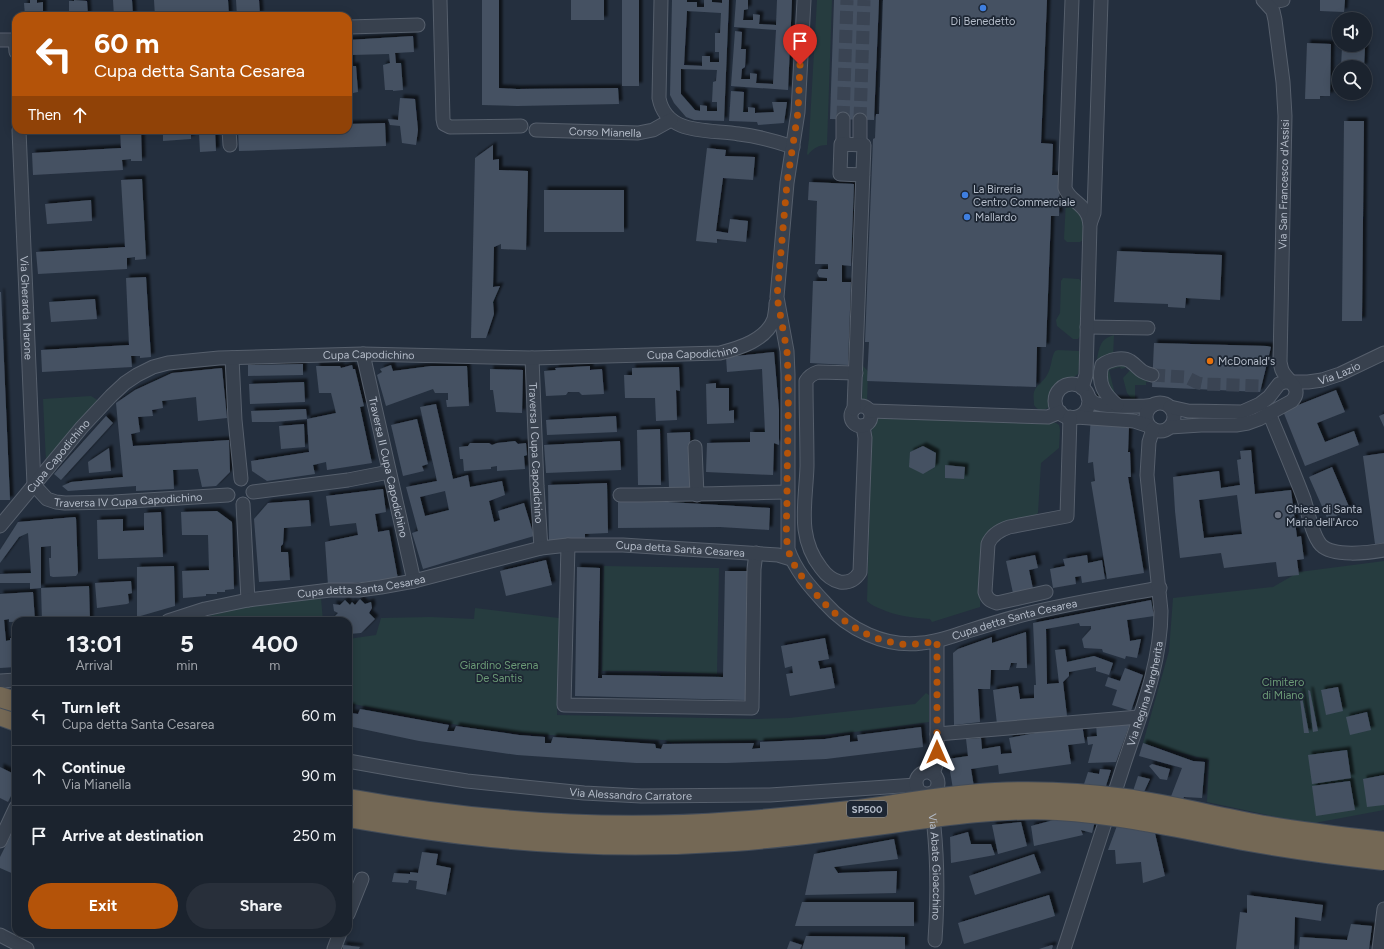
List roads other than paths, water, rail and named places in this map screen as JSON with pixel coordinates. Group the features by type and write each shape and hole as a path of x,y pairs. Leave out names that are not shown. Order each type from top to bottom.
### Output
{"highway":[{"path":"0,697 12,701"},
{"path":"0,715 12,720"},
{"name":"SP500","path":"352,800 412,810 475,818 603,826 667,826 731,823 795,817 994,793 1058,793 1125,799 1256,824 1338,837 1384,842"},
{"name":"SP500","path":"352,818 473,835 538,841 603,844 667,844 732,841 797,835 939,816 989,811 1057,810 1123,817 1336,855 1384,860"}],"street":[{"path":"440,0 444,124 450,127 521,126"},
{"path":"661,0 659,98 666,116 671,120 690,128 767,139 793,147"},
{"path":"791,560 787,537 787,351 777,297 787,183 798,112 804,0"},
{"path":"1072,0 1065,188 1069,197 1087,214 1090,224"},
{"path":"1068,416 1085,412 1088,407 1085,392 1090,224 1094,213 1101,0"},
{"name":"Via San Francesco d'Assisi","path":"1265,1 1283,0"},
{"name":"Via San Francesco d'Assisi","path":"1265,1 1272,11 1275,20 1284,82 1285,116 1280,362 1282,370 1291,382"},
{"path":"352,27 418,25"},
{"path":"0,40 12,40"},
{"path":"843,119 843,144 841,144 840,174 863,175"},
{"name":"Corso Mianella","path":"536,130 638,133 653,130 671,120"},
{"path":"860,120 860,144"},
{"name":"Via Gherarda Marone","path":"19,134 34,485"},
{"path":"229,134 230,145"},
{"path":"843,144 864,145 856,373 854,409 851,414 852,420 857,426 863,426 869,423 872,417 870,411 862,406 854,409"},
{"name":"Cupa Capodichino","path":"0,526 82,428 111,396 124,383 153,367 168,363 232,358 362,354 532,358 720,353 735,350 760,337 774,318 777,297"},
{"path":"1087,327 1148,328"},
{"name":"Via Lazio","path":"1291,382 1322,380 1340,374 1384,353"},
{"name":"Traversa II Cupa Capodichino","path":"362,354 414,581"},
{"path":"232,358 235,420 241,479"},
{"name":"Traversa I Cupa Capodichino","path":"532,358 541,548"},
{"path":"1117,406 1106,395 1100,382 1102,366 1116,359 1129,360 1142,373 1152,375"},
{"path":"1046,592 997,603 991,602 987,598 985,592 988,544 995,534 1010,527 1067,516 1068,416 1056,402 1062,388 1072,384 1085,392 1096,404 1135,406 1161,403 1170,407 1188,411 1242,412 1260,404 1265,390 1272,381 1280,362"},
{"path":"856,373 818,372 812,374 806,381 807,466 804,525 805,537 814,560 826,575 831,579 841,582 850,582 856,578 860,572 865,438 863,426"},
{"path":"870,411 1068,416 1134,421 1162,432 1170,427 1236,425 1248,423 1292,401 1297,393 1296,387 1291,382 1284,382 1265,390"},
{"path":"1151,428 1147,422 1147,412 1153,405"},
{"path":"1170,407 1173,410 1174,419 1170,427"},
{"path":"1270,413 1304,499 1315,535 1321,545 1331,551 1349,553 1384,550"},
{"name":"Via Regina Margherita","path":"1064,949 1140,717 1157,657 1161,632 1160,588 1147,475 1147,454 1151,428"},
{"path":"696,447 697,494"},
{"path":"253,492 341,481 389,472"},
{"path":"241,479 251,484 253,492 250,500 243,504 235,503 228,495 231,484 241,479"},
{"name":"Traversa IV Cupa Capodichino","path":"34,485 47,499 65,503 114,502 228,495"},
{"path":"620,495 787,492"},
{"path":"243,504 248,600"},
{"path":"568,545 564,705 752,708 754,569 756,553"},
{"name":"Cupa detta Santa Cesarea","path":"180,617 205,609 248,600 323,591 359,590 414,581 514,554 541,548 568,545 623,545 778,555 791,560 811,589 845,622 862,632 901,644 920,644 937,641 1020,616 1056,607 1160,588"},
{"name":"Via Abate Gioacchino","path":"935,940 938,900 937,864 930,794 936,790 938,783 936,776 933,774 936,765 937,734 937,641"},
{"path":"0,681 12,680"},
{"path":"0,702 12,698"},
{"path":"937,734 1140,717"},
{"name":"Via Alessandro Carratore","path":"352,761 467,781 556,791 634,796 770,795 916,785"},
{"path":"930,794 922,794 919,792 916,785 917,778 922,773 930,772 933,774"},
{"path":"0,841 12,816"},
{"path":"352,904 362,879"},
{"path":"1379,949 1384,909"},
{"path":"0,935 27,949"},
{"path":"334,949 338,937"}],"tunnel":[{"path":"843,119 847,0"},
{"path":"860,120 864,0"},
{"path":"1152,375 1186,377 1203,384 1262,386"}],"place":[{"name":"Di Benedetto","path":"983,8"},
{"name":"La Birreria Centro Commerciale","path":"965,195"},
{"name":"Mallardo","path":"967,217"},
{"name":"McDonald's","path":"1210,361"},
{"name":"Chiesa di Santa Maria dell'Arco","path":"1278,515"}],"park label":[{"name":"Giardino Serena De Santis","path":"499,671"},
{"name":"Cimitero di Miano","path":"1283,688"}]}
